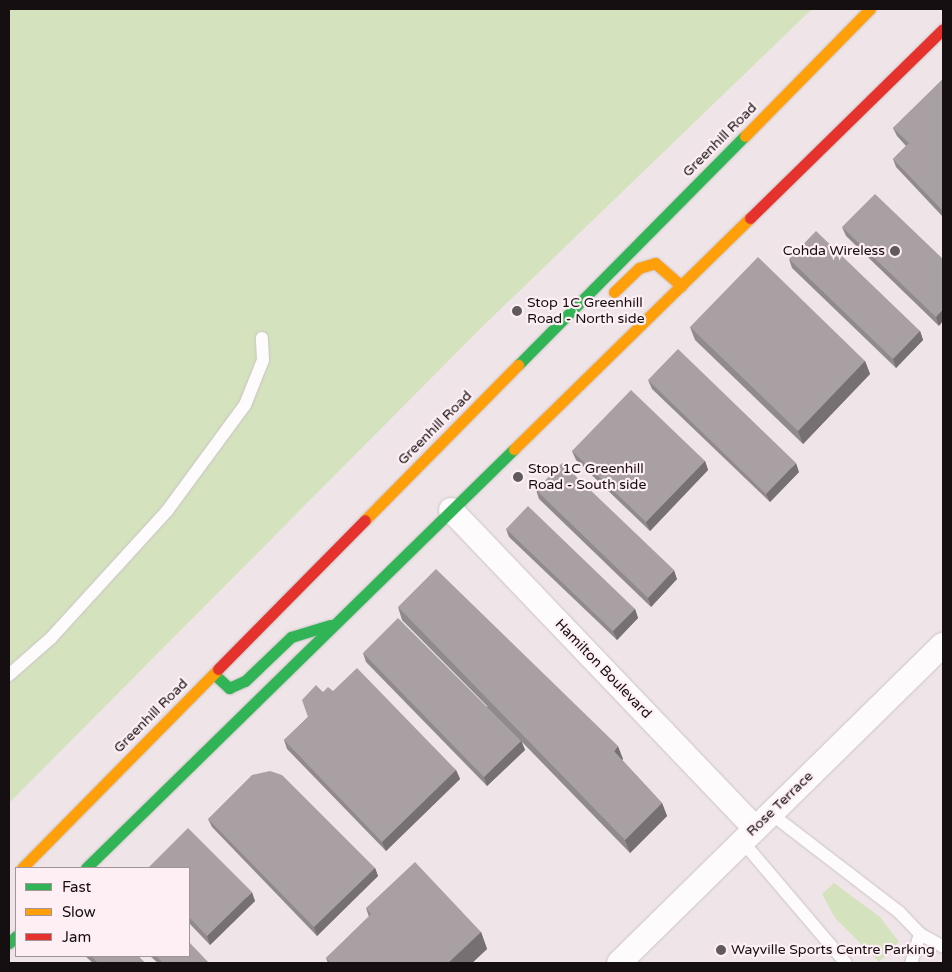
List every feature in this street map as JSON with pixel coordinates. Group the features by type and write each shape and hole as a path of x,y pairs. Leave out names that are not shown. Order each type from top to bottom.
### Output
{"highway":[{"path":"842,37 860,9"},
{"name":"Greenhill Road","path":"23,867 870,9"},
{"path":"87,867 943,29"},
{"path":"601,304 639,268 655,263 681,286"},
{"path":"546,337 587,315"},
{"path":"214,674 229,688 245,681 290,638 336,623"}],"street":[{"name":"Hamilton Boulevard","path":"451,510 756,827"},
{"name":"Rose Terrace","path":"619,963 943,645"}],"lane":[{"path":"9,675 51,638 167,511 245,404 262,360 262,338"},
{"name":"Hamilton Boulevard","path":"756,827 899,912 920,934 943,947"},
{"name":"Hamilton Boulevard","path":"756,827 846,963"},
{"path":"911,963 920,934"}],"green space":[{"path":"9,9 812,9 483,326 9,803"},
{"path":"834,883 880,917 899,942 879,962 835,918 822,894"}],"building":[{"path":"943,79 943,211 893,159 909,143 893,128"},
{"name":"Cohda Wireless","path":"875,194 943,259 943,309 936,317 842,227"},
{"path":"816,231 920,331 893,359 789,259"},
{"path":"758,257 865,361 798,431 690,327"},
{"path":"678,349 796,463 766,494 648,380"},
{"path":"631,390 705,461 646,522 572,451"},
{"path":"562,463 674,570 648,598 536,490"},
{"path":"528,506 635,609 613,631 506,529"},
{"path":"436,569 618,746 614,751 662,803 625,840 398,607"},
{"path":"398,618 521,741 484,777 363,653"},
{"path":"357,668 456,770 382,842 284,740 308,717 302,700 316,685 323,692 328,687 333,691"},
{"path":"270,771 282,775 375,868 314,927 208,819 252,775"},
{"path":"188,828 252,892 207,936 190,918 190,867 149,867"},
{"path":"415,862 481,932 448,963 331,963 326,958 371,914 366,908"},
{"path":"190,943 209,963 163,963 157,957 190,957"},
{"path":"92,957 139,957 145,963 98,963"}],"traffic: fast":[{"path":"518,365 745,136"},
{"path":"87,867 514,449"},
{"path":"214,674 229,688 245,681 291,637 330,625"},
{"path":"9,943 15,937"}],"traffic: slow":[{"path":"745,136 870,9"},
{"path":"514,449 750,218"},
{"path":"614,292 639,268 655,263 681,286"},
{"path":"365,520 518,365"},
{"path":"23,867 218,669"}],"traffic: jam":[{"path":"750,218 943,29"},
{"path":"218,669 365,520"}],"place":[{"name":"Cohda Wireless","path":"895,251"},
{"name":"Stop 1C Greenhill Road - North side","path":"517,311"},
{"name":"Stop 1C Greenhill Road - South side","path":"518,477"},
{"name":"Wayville Sports Centre Parking","path":"721,950"}]}
